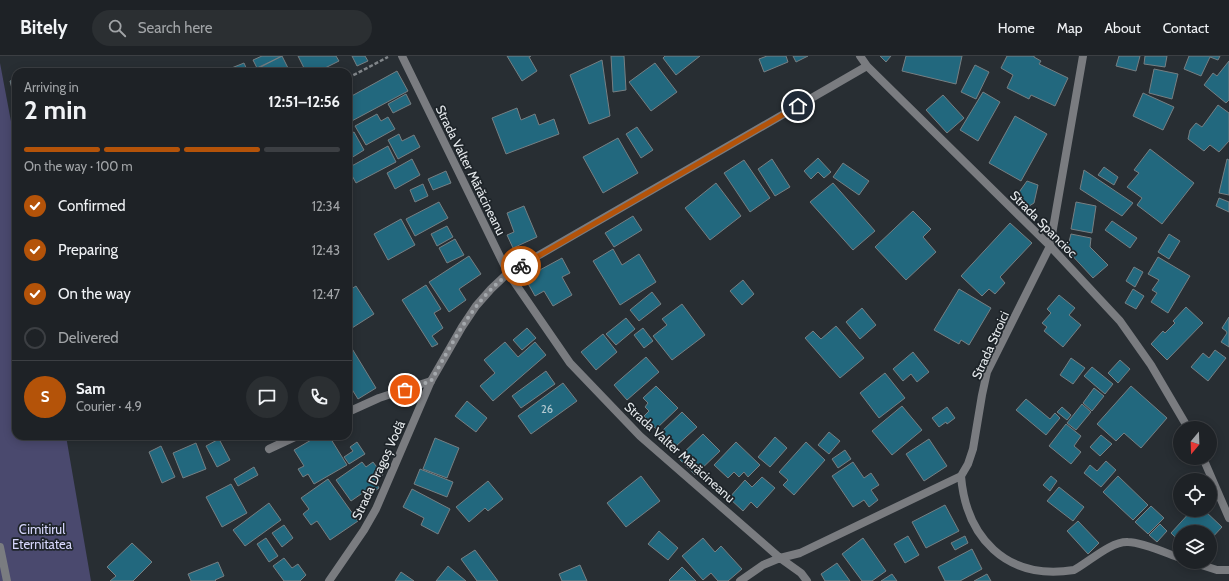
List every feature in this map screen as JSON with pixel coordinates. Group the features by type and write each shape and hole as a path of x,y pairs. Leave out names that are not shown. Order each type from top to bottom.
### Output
{"street":[{"name":"Strada Valter Mărăcineanu","path":"402,56 508,273 570,363 640,436 780,558 801,573 807,581"},
{"name":"Strada Spancioc","path":"860,56 867,66 1050,246 1120,321 1151,365 1184,421"},
{"name":"Strada Stroici","path":"961,476 968,464 973,449 987,372 1050,246 1083,56"},
{"name":"Strada Dragoș Vodă","path":"329,581 364,530 376,509 431,381 462,327 476,306 491,289 508,273 867,66"},
{"path":"352,410 379,398 431,381"},
{"path":"269,449 288,440"},
{"path":"1206,465 1229,518"},
{"path":"740,581 763,565 780,558 800,553 961,476 962,493 968,514 984,549 999,564"},
{"path":"1044,580 1074,570 1117,544 1127,542 1139,544 1173,556"},
{"path":"0,547 7,581"},
{"path":"1214,569 1229,570"}],"path":[{"path":"352,76 389,56"}],"green space":[{"name":"Cimitirul Eternitatea","path":"0,63 12,127 12,440 67,440 91,581 0,581"}],"building":[{"path":"262,56 282,56 257,68 253,60"},
{"path":"282,56 288,68 259,68"},
{"path":"298,56 336,56 339,61 325,68 304,68"},
{"path":"352,56 365,56 368,61 357,66"},
{"path":"507,56 531,56 529,57 537,71 522,81"},
{"path":"611,56 624,56 626,90 613,92"},
{"path":"665,56 700,56 676,75 663,58"},
{"path":"767,56 786,56 788,62 764,72 759,59"},
{"path":"793,56 808,56 796,62"},
{"path":"880,56 891,56 886,62"},
{"path":"906,56 962,56 956,84 902,71"},
{"path":"1007,56 1034,56 1041,61 1039,64 1068,78 1055,106 1031,95 1029,99 1007,88 1013,75 1001,68"},
{"path":"1119,56 1140,56 1136,71 1116,66"},
{"path":"1145,56 1167,56 1165,67 1144,64"},
{"path":"1189,56 1220,56 1218,60 1210,57 1201,76 1184,69"},
{"path":"602,60 610,116 589,124 570,75"},
{"path":"1229,61 1229,100 1226,103 1204,85 1213,73 1217,76"},
{"path":"244,63 246,68 232,68"},
{"path":"655,63 677,92 651,111 629,82"},
{"path":"975,65 989,72 976,99 961,92"},
{"path":"1154,69 1178,74 1172,99 1149,93"},
{"path":"397,71 408,91 352,121 352,96"},
{"path":"983,92 1000,102 978,141 960,130"},
{"path":"1143,93 1174,107 1163,130 1133,116"},
{"path":"406,94 411,104 393,113 388,104"},
{"path":"943,95 964,118 947,133 926,110"},
{"path":"1218,105 1229,113 1229,141 1219,152 1210,145 1204,151 1188,139 1190,130 1196,123 1202,127"},
{"path":"517,108 521,120 535,114 539,125 554,119 559,134 506,154 492,118"},
{"path":"377,114 381,121 388,117 395,129 366,145 355,126"},
{"path":"1015,116 1047,134 1021,181 989,163"},
{"path":"637,127 653,150 641,158 626,134"},
{"path":"354,132 364,150 352,158 352,133"},
{"path":"399,134 402,141 414,135 420,147 398,159 388,140"},
{"path":"618,138 638,173 603,193 583,157"},
{"path":"388,146 396,162 356,183 352,176 352,166"},
{"path":"1150,149 1194,183 1162,224 1137,205 1142,198 1127,187 1139,173 1134,170"},
{"path":"818,158 831,172 824,178 818,172 811,179 804,171"},
{"path":"412,159 420,175 395,189 387,173"},
{"path":"772,159 790,187 775,196 758,169"},
{"path":"1227,159 1229,160 1229,195 1219,193"},
{"path":"744,160 770,198 750,212 724,173"},
{"path":"843,163 869,181 859,195 833,177"},
{"path":"1104,167 1118,177 1114,185 1098,175"},
{"path":"1084,170 1133,203 1122,216 1080,189"},
{"path":"446,171 451,183 433,190 428,179"},
{"path":"1027,181 1038,185 1034,203 1026,208 1017,195"},
{"path":"716,183 741,216 710,240 685,208"},
{"path":"833,183 875,231 853,250 810,202"},
{"path":"423,184 428,196 415,202 410,190"},
{"path":"1219,198 1229,202 1229,212 1216,206"},
{"path":"439,202 448,218 415,236 406,219"},
{"path":"1076,202 1096,206 1092,233 1071,229"},
{"path":"524,206 537,237 513,248 507,235 514,232 507,213"},
{"path":"913,211 931,229 923,237 936,252 906,280 875,247"},
{"path":"633,216 642,230 614,247 605,233"},
{"path":"401,219 415,245 388,260 374,234"},
{"path":"1112,221 1137,238 1130,248 1105,230"},
{"path":"1010,223 1032,243 1000,277 1005,283 995,294 989,289 982,296 961,276"},
{"path":"447,226 453,237 437,246 431,234"},
{"path":"1071,234 1091,238 1090,247 1108,265 1093,278 1067,250"},
{"path":"1169,234 1180,241 1169,259 1158,252"},
{"path":"455,239 464,255 447,263 439,248"},
{"path":"613,249 622,265 639,254 656,282 620,305 593,261"},
{"path":"469,256 481,274 459,289 466,300 449,312 429,282"},
{"path":"1158,257 1190,276 1168,313 1151,302 1157,293 1152,290 1159,280 1148,274"},
{"path":"562,258 570,273 562,277 572,295 553,306 544,291 535,296 525,278"},
{"path":"1134,267 1143,272 1135,287 1126,281"},
{"path":"743,280 754,294 742,305 730,291"},
{"path":"426,285 441,309 434,313 443,328 432,336 438,344 432,347 402,300"},
{"path":"356,286 374,314 352,328 352,288"},
{"path":"959,289 991,308 969,345 961,340 959,344 934,330"},
{"path":"1133,289 1144,296 1136,309 1125,303"},
{"path":"652,292 661,304 639,321 630,310"},
{"path":"1059,295 1075,308 1069,315 1081,325 1063,347 1044,331 1047,327 1042,323 1051,313 1047,309"},
{"path":"682,304 705,335 672,360 653,336 667,325 662,319"},
{"path":"1186,307 1203,323 1167,360 1151,344 1163,331 1165,333 1175,323 1173,321"},
{"path":"862,308 876,325 860,339 846,322"},
{"path":"1229,317 1229,347 1221,342 1227,333 1222,328"},
{"path":"626,318 635,329 616,345 606,334"},
{"path":"836,326 864,358 840,378 805,338 813,331 821,339"},
{"path":"527,328 536,338 522,350 513,340"},
{"path":"643,328 653,341 644,348 634,335"},
{"path":"603,334 617,352 596,370 581,352"},
{"path":"505,342 518,357 535,342 546,355 493,401 480,386 495,373 484,360"},
{"path":"352,349 376,388 358,399 352,389"},
{"path":"1215,350 1226,358 1208,381 1191,367 1203,353 1209,358"},
{"path":"913,352 929,372 917,382 911,374 903,381 893,369"},
{"path":"646,357 659,372 627,400 614,385"},
{"path":"1071,358 1085,368 1073,384 1060,375"},
{"path":"1120,360 1130,369 1118,383 1108,373"},
{"path":"1092,367 1113,384 1105,394 1084,376"},
{"path":"546,371 555,384 521,408 512,396"},
{"path":"885,373 905,398 879,418 860,393"},
{"path":"563,383 577,401 531,434 518,416"},
{"path":"656,386 678,408 656,429 644,416 649,411 645,407 648,403 643,398"},
{"path":"1131,386 1167,418 1141,448 1124,433 1116,441 1097,424"},
{"path":"1094,388 1104,396 1092,411 1083,403"},
{"path":"1026,399 1050,419 1055,413 1060,418 1046,435 1016,410"},
{"path":"467,401 487,418 476,432 455,416"},
{"path":"1082,404 1091,412 1076,430 1067,423"},
{"path":"902,406 922,430 892,455 872,431"},
{"path":"947,407 955,418 947,424 946,422 939,427 932,418"},
{"path":"1062,407 1071,415 1067,420 1057,412"},
{"path":"682,412 697,427 675,447 661,432"},
{"path":"1066,424 1081,436 1074,446 1081,452 1071,464 1049,446"},
{"path":"829,432 840,441 829,454 818,445"},
{"path":"703,434 720,451 695,475 678,458"},
{"path":"1101,435 1112,444 1100,456 1090,447"},
{"path":"775,437 787,448 770,467 758,457"},
{"path":"435,438 459,448 447,478 423,469"},
{"path":"929,439 947,466 924,481 906,454"},
{"path":"220,440 230,460 217,467 206,446"},
{"path":"311,440 331,440 347,465 314,484 308,474 303,477 298,469 304,466 294,450"},
{"path":"357,442 365,454 349,464 344,457 353,451 350,447"},
{"path":"736,442 760,465 748,477 744,472 739,477 734,472 728,478 714,465"},
{"path":"806,442 825,460 794,495 783,485 788,480 779,472"},
{"path":"196,443 206,469 183,478 173,453"},
{"path":"161,446 175,477 162,483 149,452"},
{"path":"845,450 851,459 838,468 832,459"},
{"path":"1106,461 1116,470 1101,487 1084,473 1090,465 1097,471"},
{"path":"362,462 366,467 373,462 383,475 375,481 379,488 368,496 364,492 351,501 336,480"},
{"path":"853,462 864,478 871,473 879,485 871,490 878,500 869,507 864,500 853,507 832,476"},
{"path":"254,467 258,475 238,486 234,479"},
{"path":"420,469 453,482 447,497 414,484"},
{"path":"641,476 660,501 626,527 607,503"},
{"path":"1051,476 1057,481 1050,491 1043,485"},
{"path":"1118,476 1148,505 1133,520 1103,492"},
{"path":"762,477 775,488 757,508 751,502 743,511 729,498 745,480 752,487"},
{"path":"328,479 358,521 330,540 317,521 311,525 303,514 309,509 301,498"},
{"path":"488,481 503,499 488,511 485,508 469,522 456,507"},
{"path":"231,484 247,513 222,527 206,497"},
{"path":"1059,487 1084,507 1073,521 1047,501"},
{"path":"412,489 450,509 438,534 421,525 424,518 403,507"},
{"path":"269,503 281,520 245,546 233,530"},
{"path":"945,505 959,531 926,548 912,522"},
{"path":"1151,506 1164,518 1148,534 1135,522"},
{"path":"1186,517 1211,517 1222,527 1217,532 1217,525 1178,525"},
{"path":"1078,521 1099,543 1088,554 1067,531"},
{"path":"1160,524 1167,531 1157,542 1149,535"},
{"path":"284,525 293,538 282,547 272,533"},
{"path":"659,531 678,548 668,560 648,544"},
{"path":"908,536 919,555 905,563 894,544"},
{"path":"965,536 968,543 955,550 951,543"},
{"path":"266,538 278,556 269,562 257,544"},
{"path":"703,538 715,552 721,546 742,569 728,581 718,581 711,573 703,580 682,556"},
{"path":"863,538 886,571 872,581 862,581 842,554"},
{"path":"132,543 152,562 133,581 110,581 116,576 107,567"},
{"path":"972,549 982,569 960,581 945,581 938,567"},
{"path":"475,550 498,581 477,581 461,559"},
{"path":"284,558 292,568 298,564 306,575 300,581 284,581 273,566"},
{"path":"218,562 224,576 215,580 216,581 191,581 188,574"},
{"path":"837,563 850,581 825,581 821,574"},
{"path":"580,565 587,581 562,581 559,574"},
{"path":"448,566 466,581 436,581"},
{"path":"682,567 696,581 669,580"},
{"path":"401,572 414,581 395,581"},
{"path":"892,574 897,581 881,581"},
{"path":"987,574 991,581 974,581"}],"way so far":[{"path":"405,390 431,381 462,327 476,306 508,273 521,266"}],"route":[{"path":"521,266 798,106"}]}
